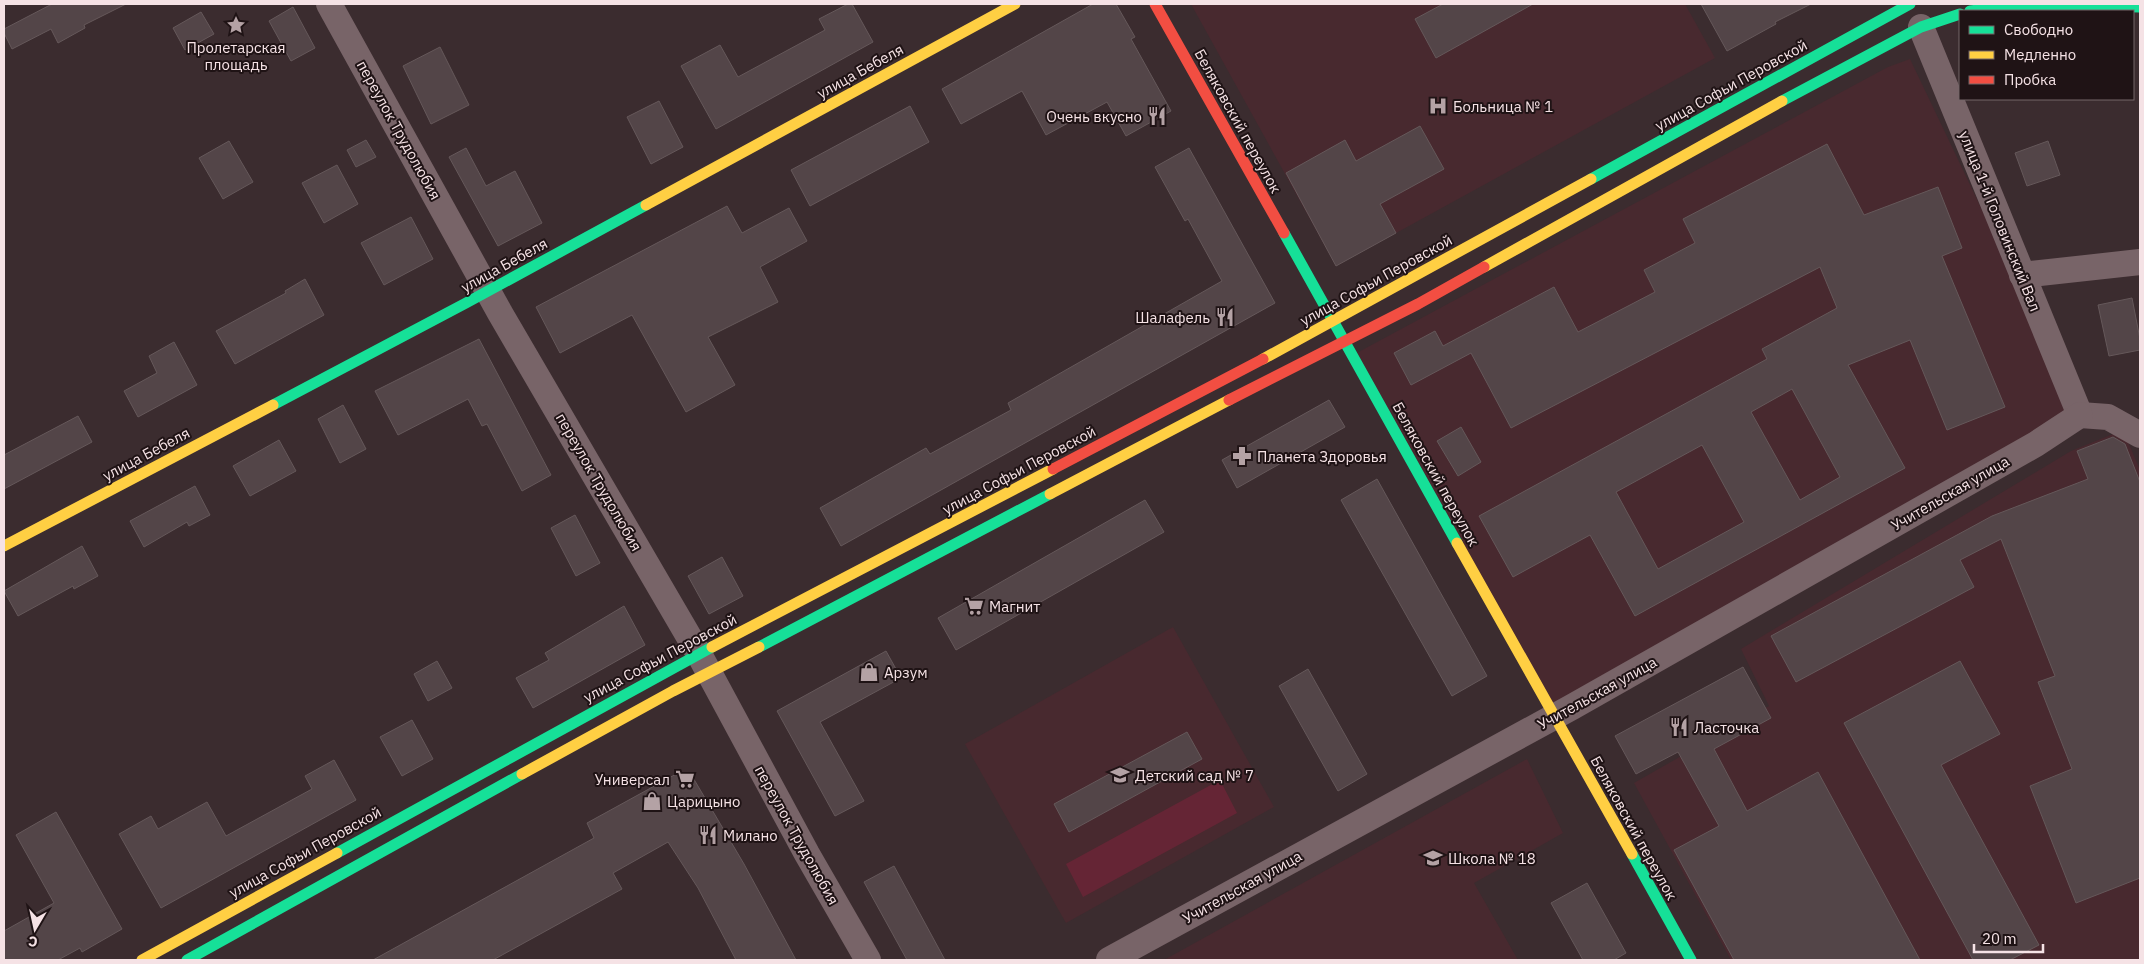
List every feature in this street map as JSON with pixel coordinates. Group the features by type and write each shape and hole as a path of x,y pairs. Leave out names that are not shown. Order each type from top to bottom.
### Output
{"main road":[{"name":"улица Бебеля","path":"4,546 488,291 1015,4"},
{"name":"Беляковский переулок","path":"1155,4 1690,960"},
{"name":"улица Софьи Перовской","path":"142,960 276,885 704,663 1333,321 1909,4"},
{"path":"1978,10 2020,5 2140,7"},
{"name":"улица Софьи Перовской","path":"187,960 704,663 897,576 1166,432 1418,304 1827,76 1921,27 1959,14"}],"street":[{"name":"переулок Трудолюбия","path":"328,4 488,291 704,663 807,854 868,960"},
{"name":"улица 1-й Головинский Вал","path":"1921,27 2080,415"},
{"path":"2022,275 2140,262"},
{"path":"2080,415 2108,417 2140,434"},
{"name":"Учительская улица","path":"1109,960 1554,717 2036,444 2080,415"}],"shaded area":[{"name":"Больница № 1","path":"1191,4 1685,4 1715,58 1336,266"},
{"path":"1910,59 2080,415 1554,717 1353,355 1888,67"},
{"path":"2123,430 2140,470 2140,960 1731,960 1634,783 1769,706 1741,649 2071,451"},
{"name":"Детский сад № 7","path":"1173,627 1274,807 1066,923 965,744"},
{"name":"Школа № 18","path":"1527,759 1563,833 1474,883 1518,960 1164,960"},
{"path":"1220,780 1237,813 1083,897 1066,864"}],"building":[{"path":"52,4 126,4 84,25 85,28 58,43 51,29 12,49 4,29"},
{"path":"848,4 852,4 873,42 716,129 681,66 720,45 738,77 825,30 819,19"},
{"path":"1093,4 1116,4 1135,37 1131,39 1171,111 1126,136 1107,102 1046,135 1022,91 961,124 942,89"},
{"path":"1443,4 1533,4 1436,58 1415,19"},
{"path":"1701,4 1811,4 1775,22 1776,24 1727,51"},
{"path":"293,7 315,48 291,61 269,21"},
{"path":"201,12 214,34 185,50 173,28"},
{"path":"440,47 469,105 431,124 403,66"},
{"path":"659,101 683,147 651,164 627,117"},
{"path":"910,106 929,142 810,206 791,170"},
{"path":"1420,126 1444,169 1380,204 1396,233 1336,266 1286,173 1345,140 1356,161"},
{"path":"366,140 376,157 356,167 347,150"},
{"path":"229,141 253,182 223,199 199,158"},
{"path":"2048,141 2060,175 2027,186 2015,153"},
{"path":"1827,144 1864,215 1938,187 1962,248 1942,256 2005,407 1947,430 1910,340 1848,365 1905,468 1635,616 1590,535 1513,577 1479,516 1767,359 1762,349 1837,308 1820,267 1511,428 1471,353 1411,385 1394,353 1435,331 1443,346 1554,287 1578,332 1655,292 1644,270 1695,243 1683,219","holes":["1792,389 1840,477 1800,500 1751,412","1702,445 1744,522 1658,569 1616,492"]},
{"path":"466,148 486,186 515,171 542,223 498,246 449,157"},
{"path":"1189,148 1275,303 841,546 820,508 926,448 930,454 1011,410 1008,403 1222,281 1188,219 1185,221 1155,167"},
{"path":"337,165 358,204 324,223 302,183"},
{"path":"727,206 742,233 789,208 807,241 760,267 778,302 708,337 735,385 686,412 632,315 560,353 536,307"},
{"path":"411,217 433,259 384,285 361,243"},
{"path":"305,279 324,315 235,364 216,331 286,293 285,291"},
{"path":"2132,298 2140,339 2140,350 2109,356 2098,305"},
{"path":"479,339 551,475 522,491 487,424 482,426 468,399 398,435 375,391"},
{"path":"174,342 197,385 138,417 124,391 157,373 149,356"},
{"path":"1329,400 1345,427 1237,488 1222,460"},
{"path":"343,405 366,449 340,463 318,419"},
{"path":"78,416 92,442 4,489 4,455"},
{"path":"1461,427 1481,462 1458,476 1437,441"},
{"path":"2113,437 2125,444 2140,482 2140,878 2076,903 2030,786 2072,769 2038,682 2055,676 2001,539 1960,560 1974,587 1796,682 1771,636 1992,516 2088,479 2077,451"},
{"path":"279,440 296,471 250,496 233,466"},
{"path":"1377,479 1487,676 1452,696 1341,500"},
{"path":"195,486 210,515 189,526 187,522 144,547 130,521"},
{"path":"1145,500 1164,532 956,650 938,618"},
{"path":"575,515 600,563 576,576 551,528"},
{"path":"82,546 98,576 74,589 73,586 18,616 4,591"},
{"path":"722,557 743,596 709,614 688,576"},
{"path":"624,606 645,645 533,708 516,678 549,660 545,653"},
{"path":"886,651 901,678 820,722 864,801 835,816 777,711"},
{"path":"437,661 452,688 428,701 414,674"},
{"path":"1960,661 2000,734 1941,765 2039,945 2010,960 1973,960 1844,723"},
{"path":"1743,667 1771,718 1714,749 1747,811 1818,772 1920,960 1734,960 1674,850 1719,826 1678,752 1636,774 1615,736"},
{"path":"1308,669 1367,774 1338,791 1279,686"},
{"path":"412,720 433,759 402,776 380,737"},
{"path":"1187,732 1202,759 1069,832 1054,804"},
{"path":"334,760 356,800 161,908 119,834 151,816 158,829 207,802 226,836 312,789 305,776"},
{"path":"678,773 692,776 744,864 796,960 736,960 698,888 668,842 613,873 622,889 493,960 373,960 594,838 587,823"},
{"path":"56,812 122,929 82,952 80,948 58,960 4,960 4,931 54,903 16,835"},
{"path":"894,866 945,960 907,960 864,882"},
{"path":"1587,883 1626,953 1614,960 1583,960 1551,903"}],"traffic: fast":[{"path":"1591,179 1910,4"},
{"path":"1978,10 2019,5 2140,7"},
{"path":"1782,101 1921,27 1959,14"},
{"path":"273,405 646,205"},
{"path":"1284,233 1457,543"},
{"path":"759,647 1050,494"},
{"path":"337,853 712,647"},
{"path":"187,960 522,774"},
{"path":"1632,854 1691,960"}],"traffic: slow":[{"path":"646,205 1015,4"},
{"path":"1484,267 1782,101"},
{"path":"1263,359 1591,179"},
{"path":"1050,494 1229,400"},
{"path":"4,546 273,405"},
{"path":"712,647 1053,469"},
{"path":"1457,543 1632,854"},
{"path":"522,774 673,691 759,647"},
{"path":"142,960 337,853"}],"traffic: jam":[{"path":"1155,4 1284,233"},
{"path":"1229,400 1418,304 1484,267"},
{"path":"1053,469 1263,359"}],"place":[{"name":"Пролетарская площадь","path":"236,25"},
{"name":"Больница № 1","path":"1438,106"},
{"name":"Очень вкусно","path":"1157,116"},
{"name":"Шалафель","path":"1225,317"},
{"name":"Планета Здоровья","path":"1242,456"},
{"name":"Магнит","path":"974,606"},
{"name":"Арзум","path":"869,672"},
{"name":"Ласточка","path":"1679,727"},
{"name":"Детский сад № 7","path":"1120,775"},
{"name":"Универсал","path":"685,779"},
{"name":"Царицыно","path":"652,801"},
{"name":"Милано","path":"708,835"},
{"name":"Школа № 18","path":"1433,858"}]}
